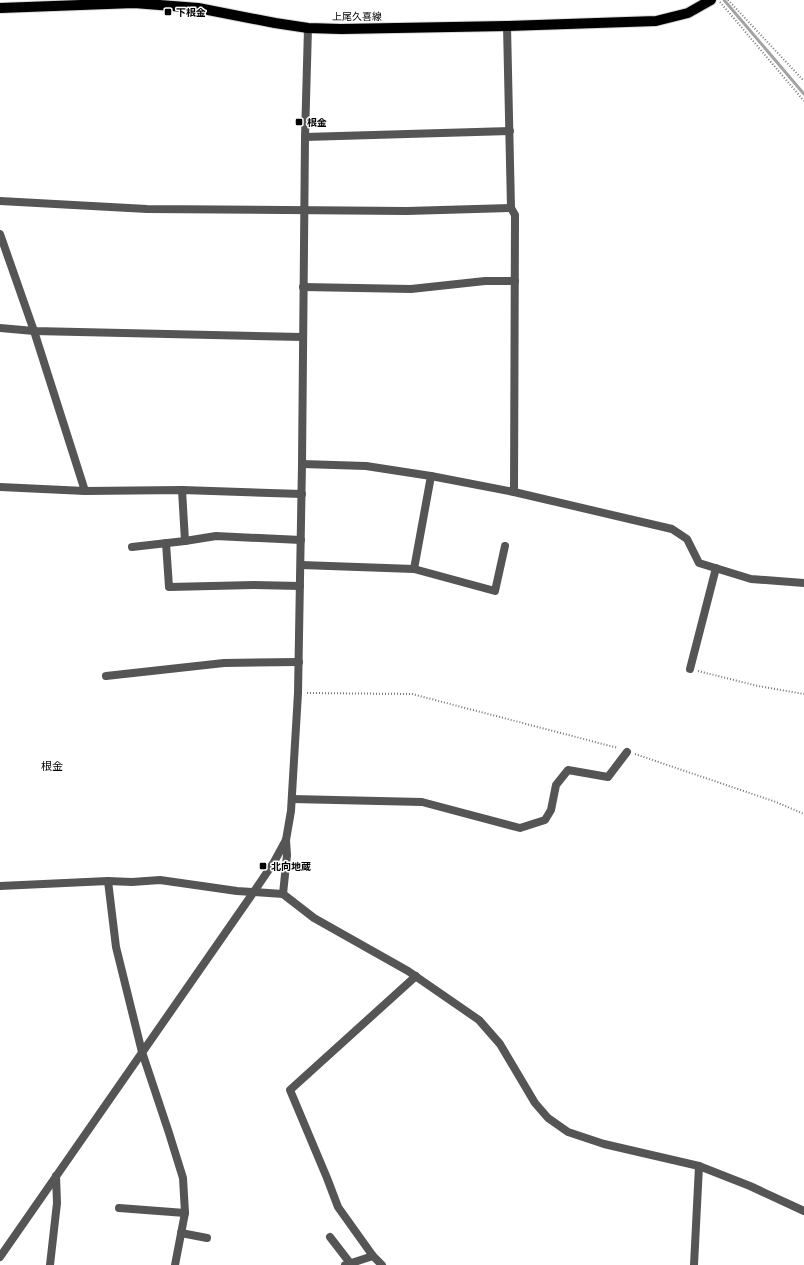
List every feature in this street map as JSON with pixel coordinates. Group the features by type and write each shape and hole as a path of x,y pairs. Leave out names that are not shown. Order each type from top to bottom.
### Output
{"main road":[{"name":"上尾久喜線","path":"0,8 101,3 150,4 198,8 308,28 341,29 507,26 656,21 688,13 712,0"}],"street":[{"path":"507,26 511,208 515,215 514,492"},
{"path":"283,894 287,854 286,840 292,799 299,662 305,137 308,28"},
{"path":"305,137 510,131"},
{"path":"0,201 148,209 407,211 511,208"},
{"path":"0,234 34,331 85,491"},
{"path":"303,287 411,289 485,281 515,281"},
{"path":"0,328 34,331 303,337"},
{"path":"302,464 366,466 431,476 514,492 672,529 687,539 699,563 751,579 804,583"},
{"path":"414,569 431,476"},
{"path":"0,487 85,491 182,490 302,494"},
{"path":"182,490 184,541"},
{"path":"132,547 216,536 301,540"},
{"path":"166,543 169,587 254,585 300,586"},
{"path":"301,565 414,569 495,591 505,546"},
{"path":"690,669 716,568"},
{"path":"106,676 224,663 299,662"},
{"path":"292,799 422,802 520,828 545,820 551,810 556,785 568,770 608,777 627,752"},
{"path":"0,1257 253,893 274,862 286,840"},
{"path":"0,886 160,880 253,893 283,894 314,918 416,976 480,1020 500,1044 535,1103 548,1118 568,1132 604,1144 698,1166 750,1186 804,1211"},
{"path":"108,881 116,947 142,1052 170,1133 183,1178 185,1213 175,1265"},
{"path":"382,1265 373,1256 338,1207 290,1090 416,976"},
{"path":"694,1265 698,1166"},
{"path":"50,1265 57,1202 56,1176"},
{"path":"119,1208 185,1213"},
{"path":"181,1233 207,1238"},
{"path":"330,1237 348,1264 373,1256"}],"path":[{"path":"718,0 804,101"},
{"path":"728,0 804,81"},
{"path":"690,669 758,686 804,694"},
{"path":"298,693 412,694 627,752 776,802 804,814"}],"waterway":[{"path":"724,0 804,94"}],"place":[{"name":"下根金","path":"168,12"},
{"name":"根金","path":"299,122"},
{"name":"北向地蔵","path":"263,866"}],"district":[{"name":"根金","path":"52,766"}]}
